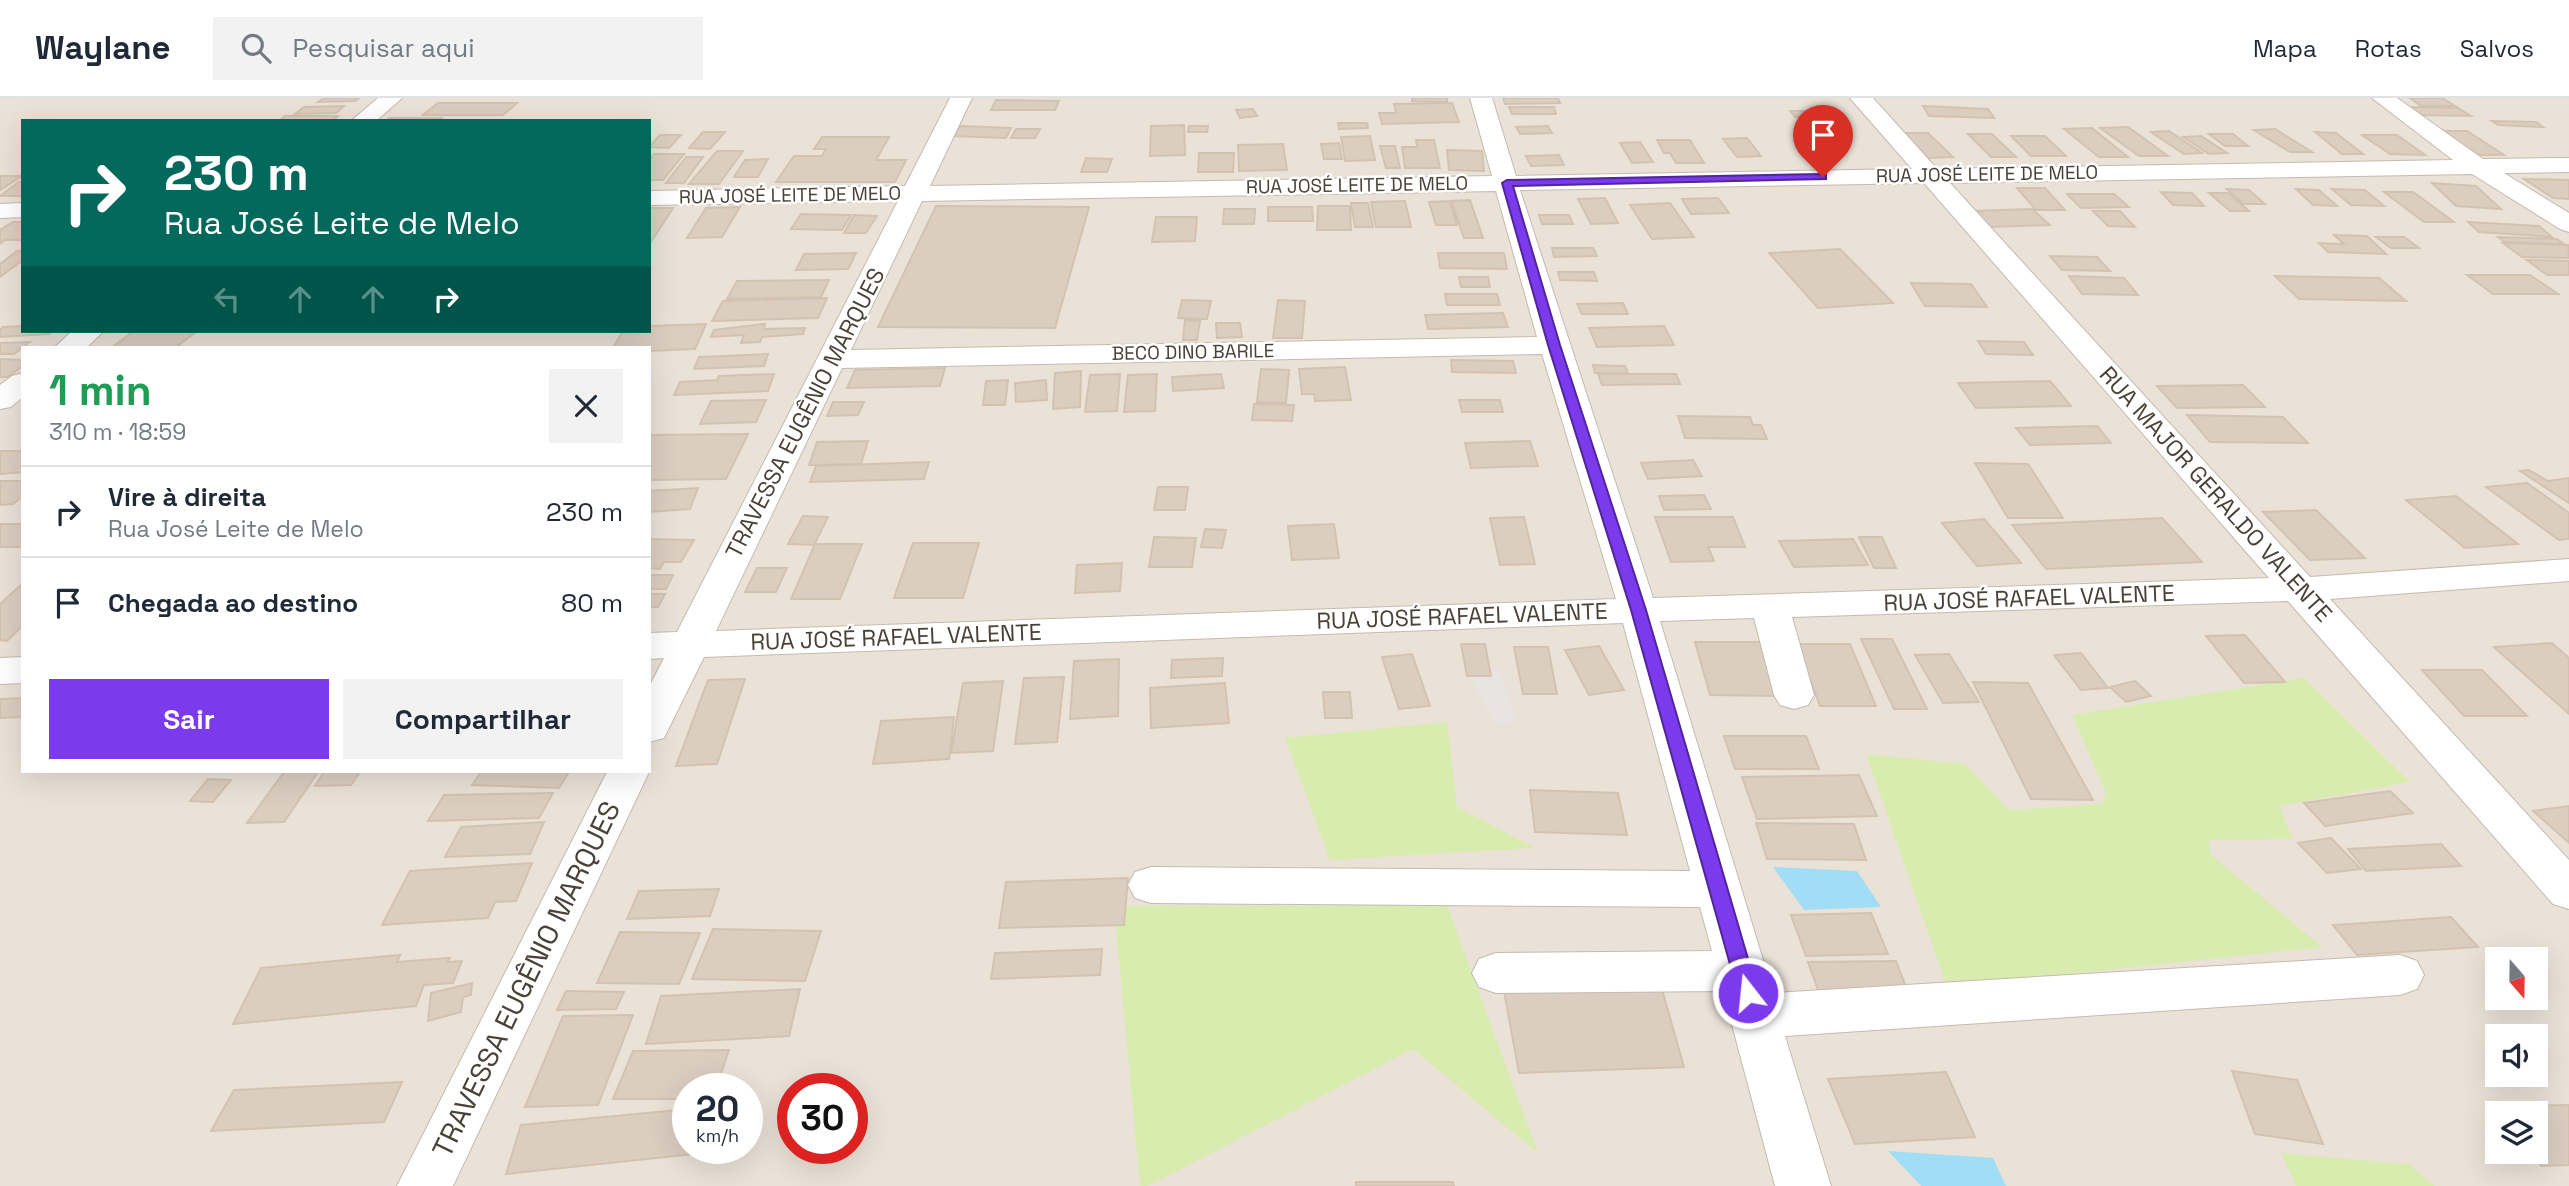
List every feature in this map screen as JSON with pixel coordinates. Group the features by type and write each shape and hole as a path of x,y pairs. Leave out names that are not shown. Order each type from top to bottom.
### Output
{"street":[{"path":"365,119 391,98"},
{"name":"TRAVESSA EUGÊNIO MARQUES","path":"651,724 961,98"},
{"path":"1481,98 1554,345 1638,610 1803,1186"},
{"name":"RUA MAJOR GERALDO VALENTE","path":"1861,98 2569,891"},
{"path":"2383,98 2478,167 2569,224"},
{"name":"RUA JOSÉ LEITE DE MELO","path":"651,198 2569,166"},
{"path":"0,211 21,211"},
{"path":"71,346 87,333"},
{"name":"BECO DINO BARILE","path":"832,359 1554,345"},
{"path":"0,400 21,384"},
{"name":"RUA JOSÉ RAFAEL VALENTE","path":"651,646 2302,589 2569,569"},
{"path":"1770,606 1794,695"},
{"path":"0,671 21,670"},
{"name":"TRAVESSA EUGÊNIO MARQUES","path":"425,1186 628,773"},
{"path":"1152,885 1718,889"},
{"path":"1496,973 1748,993 2400,975"}],"shaded area":[{"path":"0,98 2569,98 2569,1186 0,1186"},
{"path":"1498,667 1517,721 1494,724 1470,677"}],"green space":[{"path":"2304,678 2410,782 2279,806 2293,839 2209,840 2210,854 2322,947 1947,987 1866,754 1965,764 2009,810 2102,804 2106,793 2072,715"},
{"path":"1447,722 1457,807 1535,848 1330,860 1285,738"},
{"path":"1447,905 1538,1153 1413,1049 1148,1186 1140,1186 1114,906"},
{"path":"2281,1153 2409,1164 2434,1186 2296,1186"}],"water":[{"path":"1773,867 1857,871 1881,907 1804,910"},
{"path":"1888,1151 1993,1158 2006,1186 1921,1186"}],"building":[{"path":"324,98 359,98 355,101 318,102"},
{"path":"1412,98 1447,98 1447,102 1412,101"},
{"path":"1503,98 1558,98 1560,103 1505,104"},
{"path":"2410,98 2442,98 2455,106 2421,106"},
{"path":"996,100 1059,101 1055,110 991,110"},
{"path":"438,103 517,103 503,115 423,115"},
{"path":"1452,103 1459,122 1382,124 1379,113 1396,113 1394,104"},
{"path":"344,106 336,113 295,114 304,107"},
{"path":"1923,106 1988,109 1994,118 1929,116"},
{"path":"1509,107 1554,107 1556,114 1512,114"},
{"path":"2400,107 2458,108 2471,116 2413,115"},
{"path":"1253,109 1257,116 1240,118 1236,110"},
{"path":"1790,111 1834,111 1839,117 1795,117"},
{"path":"285,116 338,116 334,119 281,119"},
{"path":"389,118 442,118 441,119"},
{"path":"2492,121 2536,122 2543,127 2498,125"},
{"path":"1338,123 1367,123 1368,128 1339,129"},
{"path":"1184,125 1185,155 1150,156 1151,126"},
{"path":"960,126 1011,128 1006,138 953,136"},
{"path":"1189,126 1208,126 1207,132 1188,132"},
{"path":"1548,126 1552,133 1520,134 1516,127"},
{"path":"2128,127 2168,156 2139,156 2100,128"},
{"path":"2092,128 2128,157 2099,157 2064,129"},
{"path":"1016,129 1040,129 1035,138 1011,138"},
{"path":"2275,129 2312,152 2290,152 2254,130"},
{"path":"2169,131 2202,153 2184,154 2151,132"},
{"path":"2441,131 2467,131 2504,155 2478,155"},
{"path":"703,132 725,132 710,149 689,148"},
{"path":"2315,132 2336,133 2363,154 2342,154"},
{"path":"1899,133 1928,133 1953,157 1924,158"},
{"path":"1968,134 1992,134 2016,157 1991,157"},
{"path":"2209,134 2233,134 2248,146 2225,146"},
{"path":"660,135 681,135 669,148 651,147"},
{"path":"2362,135 2397,135 2425,155 2390,154"},
{"path":"1370,136 1375,160 1345,161 1341,137"},
{"path":"2011,136 2045,136 2066,156 2031,156"},
{"path":"2201,136 2227,153 2209,154 2183,137"},
{"path":"822,137 889,137 876,160 906,160 895,182 776,182 794,156 822,156 826,149 814,149"},
{"path":"1747,138 1761,156 1737,157 1723,139"},
{"path":"1416,140 1434,140 1440,168 1405,168 1402,147 1417,147"},
{"path":"1657,140 1690,140 1704,163 1676,163 1670,153 1664,153"},
{"path":"1640,142 1653,162 1632,163 1620,143"},
{"path":"1339,143 1342,159 1324,159 1321,144"},
{"path":"1283,144 1287,170 1239,171 1238,145"},
{"path":"1380,146 1395,146 1400,168 1386,168"},
{"path":"1447,150 1482,151 1484,171 1449,170"},
{"path":"717,151 743,151 719,184 689,184"},
{"path":"1199,153 1234,153 1233,172 1198,172"},
{"path":"654,154 684,154 663,180 651,180 651,158"},
{"path":"1559,155 1564,165 1531,166 1526,156"},
{"path":"686,157 703,157 684,183 666,183"},
{"path":"1086,158 1112,159 1107,172 1081,172"},
{"path":"768,159 758,177 734,177 745,160"},
{"path":"0,176 21,176 21,177 0,190"},
{"path":"2524,179 2569,180 2569,199 2553,198"},
{"path":"19,182 21,182 21,196 0,196"},
{"path":"2432,183 2476,186 2501,209 2456,206"},
{"path":"2017,188 2045,188 2065,210 2036,210"},
{"path":"2227,189 2249,190 2265,204 2243,204"},
{"path":"2296,189 2319,190 2337,206 2313,205"},
{"path":"2332,189 2365,190 2384,206 2351,205"},
{"path":"2161,192 2192,193 2204,206 2173,205"},
{"path":"2384,192 2413,192 2454,222 2424,222"},
{"path":"2209,193 2228,193 2249,211 2230,211"},
{"path":"2067,194 2114,194 2129,207 2081,208"},
{"path":"1605,198 1618,223 1591,224 1578,199"},
{"path":"1718,198 1729,213 1691,214 1682,199"},
{"path":"1470,200 1483,238 1464,238 1451,201"},
{"path":"1405,201 1411,227 1376,227 1371,202"},
{"path":"1450,201 1457,225 1436,225 1429,202"},
{"path":"1351,203 1368,203 1373,227 1355,227"},
{"path":"1670,203 1694,237 1652,239 1630,205"},
{"path":"936,206 1089,207 1055,328 878,327"},
{"path":"1318,206 1350,206 1351,230 1317,230"},
{"path":"740,207 722,237 687,238 706,208"},
{"path":"1268,207 1312,207 1313,221 1268,221"},
{"path":"651,208 673,208 651,242"},
{"path":"1224,209 1255,209 1254,224 1223,224"},
{"path":"2032,209 2050,225 1988,227 1972,211"},
{"path":"2093,211 2120,211 2135,227 2108,226"},
{"path":"801,214 851,215 842,230 791,229"},
{"path":"854,215 877,216 866,233 844,233"},
{"path":"1539,215 1569,215 1573,224 1542,224"},
{"path":"1156,217 1197,217 1195,241 1152,242"},
{"path":"13,222 21,222 21,240 5,240 0,244 0,230"},
{"path":"2468,222 2539,226 2552,237 2479,232"},
{"path":"2334,235 2367,236 2386,254 2328,252 2319,243 2344,244"},
{"path":"2376,237 2404,237 2419,248 2391,248"},
{"path":"2498,237 2557,239 2564,244 2505,242"},
{"path":"2503,243 2568,245 2569,258 2522,257"},
{"path":"1552,248 1593,248 1597,256 1554,257"},
{"path":"1840,249 1893,303 1818,308 1769,253"},
{"path":"17,251 21,251 21,261 0,277 0,264"},
{"path":"856,253 848,269 796,270 804,254"},
{"path":"1438,253 1504,253 1507,269 1440,268"},
{"path":"2050,256 2097,257 2110,271 2062,270"},
{"path":"2527,260 2569,261 2569,275 2547,275"},
{"path":"1558,272 1594,272 1597,281 1560,280"},
{"path":"2467,275 2530,275 2558,294 2493,294"},
{"path":"2069,276 2124,278 2138,295 2082,294"},
{"path":"2275,276 2379,278 2406,301 2299,299"},
{"path":"1459,277 1488,277 1490,287 1461,287"},
{"path":"829,280 821,297 727,299 737,281"},
{"path":"1911,283 1971,284 1987,307 1925,306"},
{"path":"1445,294 1497,294 1500,305 1447,305"},
{"path":"827,298 818,318 712,321 723,301"},
{"path":"1182,300 1211,301 1207,319 1178,318"},
{"path":"1278,300 1305,301 1302,338 1273,338"},
{"path":"1623,303 1628,314 1582,314 1577,304"},
{"path":"1503,313 1508,327 1428,329 1425,315"},
{"path":"1185,320 1200,321 1197,340 1183,340"},
{"path":"1216,323 1240,323 1242,337 1217,338"},
{"path":"706,324 695,349 651,351 651,346 614,346 622,333 651,333 651,326"},
{"path":"765,324 764,329 805,328 803,334 762,337 760,342 741,343 744,335 711,337 714,330"},
{"path":"21,326 21,333 50,333 0,337 3,327"},
{"path":"1664,326 1674,345 1597,347 1589,328"},
{"path":"131,333 195,333 178,346 114,346"},
{"path":"1978,341 2024,342 2033,355 1986,354"},
{"path":"30,342 21,346 14,354 0,354 0,343"},
{"path":"768,354 764,366 694,369 699,357"},
{"path":"0,359 21,360 21,367 7,377 0,377"},
{"path":"1451,360 1513,361 1516,373 1452,372"},
{"path":"1593,365 1625,366 1628,373 1595,373"},
{"path":"1345,367 1351,400 1315,401 1314,394 1302,394 1299,369"},
{"path":"945,368 940,386 847,388 855,370"},
{"path":"1261,369 1289,370 1286,403 1257,402"},
{"path":"1081,371 1080,407 1053,409 1055,373"},
{"path":"774,374 768,391 674,395 680,382 717,380 719,376"},
{"path":"1120,374 1117,411 1085,412 1090,375"},
{"path":"1157,374 1155,411 1124,412 1128,375"},
{"path":"1221,374 1224,388 1173,391 1172,377"},
{"path":"1598,374 1676,374 1680,384 1602,385"},
{"path":"1008,380 1005,405 983,405 986,381"},
{"path":"1046,380 1047,400 1016,402 1015,383"},
{"path":"2050,381 2071,406 1976,408 1958,383"},
{"path":"2243,385 2265,407 2177,408 2157,386"},
{"path":"766,400 756,422 700,424 711,401"},
{"path":"1459,400 1500,400 1503,412 1462,412"},
{"path":"833,402 864,402 858,415 827,416"},
{"path":"1254,404 1294,405 1292,421 1252,420"},
{"path":"2187,415 2283,417 2308,443 2210,442"},
{"path":"1678,416 1750,417 1753,425 1761,425 1767,439 1685,438"},
{"path":"2097,426 2111,443 2030,445 2016,428"},
{"path":"748,434 726,479 651,480 651,435"},
{"path":"868,441 861,464 809,465 817,442"},
{"path":"1530,441 1538,466 1471,468 1465,443"},
{"path":"0,451 21,451 21,472 0,474"},
{"path":"1693,460 1702,476 1648,479 1641,463"},
{"path":"929,462 924,479 810,482 816,466"},
{"path":"1975,463 2028,464 2063,518 2008,518"},
{"path":"2529,470 2548,481 2569,478 2569,503 2520,471"},
{"path":"0,481 21,481 21,498 13,504 0,505"},
{"path":"2527,483 2569,513 2569,539 2559,540 2486,487"},
{"path":"1158,487 1188,487 1185,510 1154,510"},
{"path":"698,488 690,509 651,512 651,491"},
{"path":"1704,495 1711,509 1664,510 1659,496"},
{"path":"2456,496 2518,544 2465,548 2406,500"},
{"path":"2316,510 2365,558 2310,560 2263,512"},
{"path":"803,516 828,517 814,545 788,544"},
{"path":"1524,517 1535,564 1500,565 1490,518"},
{"path":"1655,517 1733,517 1745,547 1708,547 1714,561 1671,562"},
{"path":"2162,518 2202,562 2046,569 2012,525"},
{"path":"1984,519 2021,563 1977,566 1942,523"},
{"path":"0,524 21,524 21,547 0,547"},
{"path":"1334,524 1339,558 1292,560 1288,526"},
{"path":"1205,529 1226,530 1222,548 1201,547"},
{"path":"1154,537 1196,538 1192,567 1149,567"},
{"path":"1859,537 1882,537 1896,568 1874,568"},
{"path":"651,539 694,540 681,562 664,562 660,569 651,568"},
{"path":"1853,539 1868,565 1794,567 1779,541"},
{"path":"913,543 979,543 963,598 894,598"},
{"path":"815,544 862,544 840,599 791,599"},
{"path":"1122,563 1120,591 1075,593 1077,565"},
{"path":"757,568 787,568 776,592 745,592"},
{"path":"651,575 673,575 666,589 651,589"},
{"path":"21,585 21,627 7,641 0,640 0,604"},
{"path":"651,594 665,594 658,607 651,607"},
{"path":"2245,635 2285,682 2244,683 2206,636"},
{"path":"1861,639 1892,639 1927,709 1894,709"},
{"path":"1695,642 1764,642 1782,696 1710,695"},
{"path":"2552,643 2569,658 2569,714 2494,647"},
{"path":"1461,644 1485,644 1491,676 1467,676"},
{"path":"1797,644 1850,644 1876,706 1820,706"},
{"path":"1599,646 1624,690 1589,695 1565,650"},
{"path":"1514,647 1548,647 1557,694 1523,694"},
{"path":"2081,653 2108,688 2081,690 2054,655"},
{"path":"1412,654 1430,706 1399,709 1382,657"},
{"path":"1949,654 1979,702 1943,703 1915,655"},
{"path":"1223,658 1222,676 1171,678 1172,660"},
{"path":"1119,659 1118,716 1070,719 1074,661"},
{"path":"2422,670 2482,670 2527,716 2464,716"},
{"path":"1064,677 1057,742 1015,744 1024,678"},
{"path":"745,679 717,764 676,766 708,680"},
{"path":"1003,681 993,751 951,753 963,683"},
{"path":"2135,681 2151,696 2126,702 2110,687"},
{"path":"1973,682 2028,683 2093,800 2031,799"},
{"path":"1225,683 1229,723 1151,728 1150,688"},
{"path":"1323,692 1350,692 1352,718 1325,718"},
{"path":"21,698 21,717 0,718 0,699"},
{"path":"954,717 949,759 873,764 881,721"},
{"path":"1724,736 1806,736 1819,769 1735,769"},
{"path":"283,773 317,773 284,822 247,823"},
{"path":"323,773 359,773 351,785 315,786"},
{"path":"480,773 568,773 559,788 472,785"},
{"path":"1859,775 1877,816 1757,819 1742,777"},
{"path":"208,779 231,780 213,802 190,801"},
{"path":"1530,790 1618,793 1627,835 1535,832"},
{"path":"2390,791 2413,813 2325,826 2304,803"},
{"path":"553,793 539,818 428,821 444,795"},
{"path":"2569,806 2569,843 2533,811"},
{"path":"544,822 530,854 445,857 461,827"},
{"path":"1756,823 1854,824 1866,860 1767,859"},
{"path":"2331,838 2361,869 2327,873 2298,843"},
{"path":"2441,844 2461,866 2366,871 2348,849"},
{"path":"532,863 516,901 495,902 488,918 382,925 410,871"},
{"path":"1128,878 1124,925 999,928 1006,882"},
{"path":"719,889 710,916 627,919 639,891"},
{"path":"1871,913 1888,954 1806,956 1791,915"},
{"path":"2451,917 2478,947 2357,955 2333,925"},
{"path":"713,929 821,931 805,981 692,979"},
{"path":"620,932 700,933 679,984 597,983"},
{"path":"1102,949 1100,975 991,979 995,953"},
{"path":"400,955 397,962 450,958 447,962 462,961 453,983 424,985 416,1006 233,1024 261,968"},
{"path":"1896,961 1910,997 1821,998 1808,962"},
{"path":"472,983 471,995 463,997 461,1012 428,1021 431,993"},
{"path":"1661,986 1684,1067 1519,1073 1504,991"},
{"path":"800,989 789,1036 646,1044 661,996"},
{"path":"566,991 624,992 616,1009 557,1010"},
{"path":"633,1015 598,1105 525,1107 563,1016"},
{"path":"729,1050 721,1073 672,1073 672,1099 613,1099 633,1051"},
{"path":"2232,1071 2297,1080 2323,1144 2255,1134"},
{"path":"1946,1072 1975,1137 1855,1144 1828,1079"},
{"path":"402,1082 384,1122 211,1131 234,1090"},
{"path":"2548,1105 2569,1105 2569,1165 2540,1164 2548,1164"},
{"path":"672,1111 672,1156 506,1174 521,1125"},
{"path":"1356,1182 1453,1182 1454,1186 1356,1186"}],"route":[{"path":"1748,993 1638,610 1554,345 1507,183 1823,177"}]}
